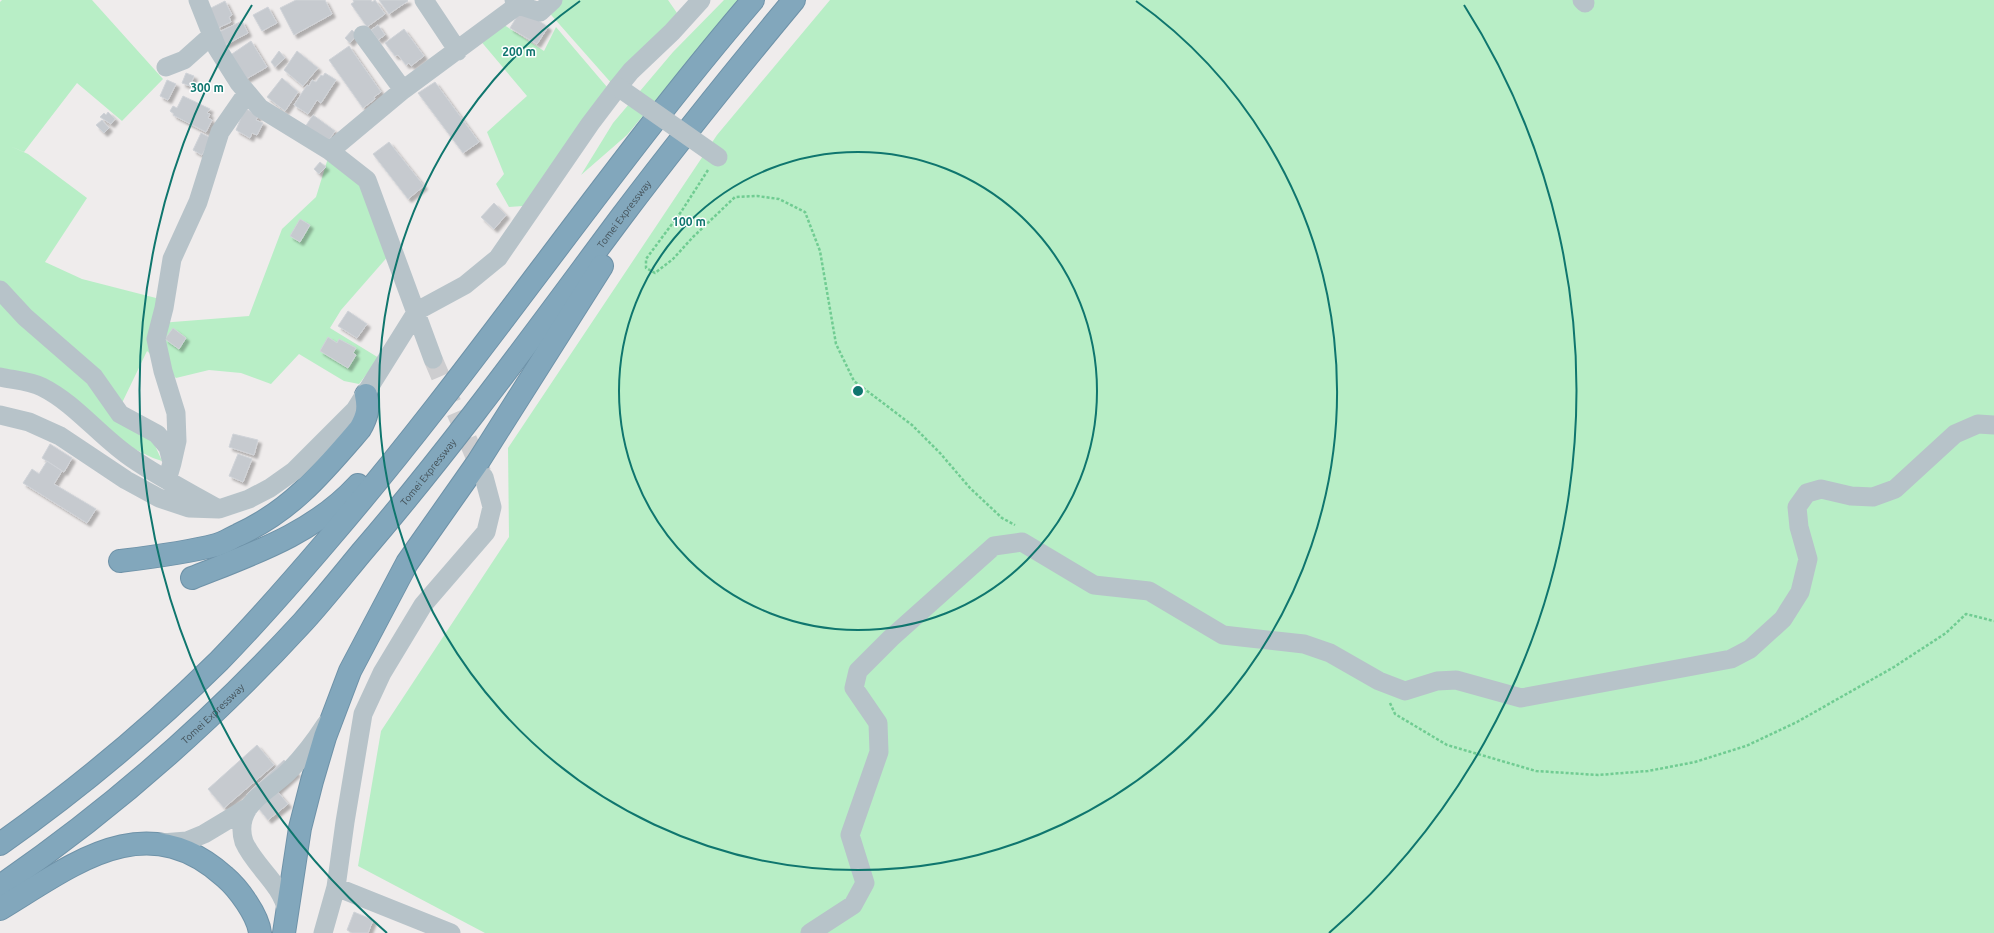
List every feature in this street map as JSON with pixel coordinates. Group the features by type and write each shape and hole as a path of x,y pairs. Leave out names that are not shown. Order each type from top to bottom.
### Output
{"highway":[{"path":"0,844 72,791 123,750 172,707 275,601 380,479 472,361 666,105 753,0"},
{"name":"Tomei Expressway","path":"0,886 55,847 177,748 236,692 304,621 421,482 513,364 625,213 743,61 794,0"},
{"path":"284,933 300,828 312,781 350,671 407,563 478,462 679,144"},
{"path":"192,578 286,540 312,524 342,502 472,361"},
{"path":"120,561 194,550 218,544 255,527 278,512 304,492 360,430 366,417 368,407 366,394"},
{"path":"0,909 85,858 134,844 157,844 178,848 196,856 215,868 233,884 248,904 260,933"}],"street":[{"path":"198,0 217,48 239,83 260,108 330,151 367,180 417,311 433,359"},
{"path":"424,0 458,51"},
{"path":"330,151 402,90 458,51 516,3 540,12 553,0"},
{"path":"0,415 29,422 60,436 126,480 158,498 189,508 219,509 249,499 270,488 294,471 355,410 417,311 465,285 498,258 590,124 618,87 631,71 672,32 701,0"},
{"path":"363,35 402,90"},
{"path":"166,67 184,60 212,36"},
{"path":"618,87 718,157"},
{"path":"169,472 177,441 176,413 163,371 156,339 164,308 172,259 198,202 220,132 247,93"},
{"path":"0,290 25,317 94,377 120,414 157,434 168,447 169,472"},
{"path":"0,378 41,386 63,400 101,435 127,455 169,472 219,509"},
{"path":"810,933 853,905 865,883 850,835 879,752 878,723 854,688 858,671 891,638 994,546 1022,542 1094,585 1149,591 1223,635 1304,644 1330,653 1379,681 1405,691 1437,681 1456,680 1521,698 1731,659 1750,649 1783,619 1800,592 1808,559 1799,527 1797,507 1807,493 1821,489 1851,496 1873,497 1895,488 1955,434 1978,424 1994,425"},
{"path":"324,933 336,887 345,822 364,714 382,674 423,605 486,532 492,506 484,477"},
{"path":"194,550 208,552 232,562"},
{"path":"157,844 187,841 204,834 249,806 288,772 309,748 336,708"},
{"path":"249,806 242,824 244,841 250,852 284,898 287,911"},
{"path":"336,887 425,928 451,933"}],"path":[{"path":"718,157 681,212 646,259 646,268 655,273 673,259 693,237 735,197 757,196 779,199 805,212 820,252 836,344 854,381 912,425 940,453 970,488 1002,518 1017,526 1022,542"},
{"path":"1379,681 1395,714 1448,745 1536,771 1598,775 1648,771 1695,762 1746,746 1797,722 1894,667 1946,633 1966,614 1994,620"}],"green space":[{"path":"2,0 92,0 163,79 122,121 77,83 24,152 10,146 28,154 87,198 45,262 82,279 156,298 160,323 249,316 282,229 316,197 328,158 360,179 390,254 341,310 330,328 379,358 359,384 344,381 299,354 271,384 241,373 209,370 176,378 147,351 121,405 152,439 162,461 122,443 0,373 0,2"},
{"path":"556,0 668,0 677,13 613,85 545,8"},
{"path":"724,0 738,0 627,135 581,175 613,123 673,52"},
{"path":"830,0 1994,0 1994,933 485,933 358,866 381,731 509,537 508,448 717,135"},
{"path":"501,23 544,51 556,27 607,87 523,206 509,207 496,184 504,174 487,132 527,96 479,39"}],"building":[{"path":"296,0 325,0 332,14 294,35 280,8"},
{"path":"353,0 371,0 372,2 375,0 385,14 367,27 351,4 354,2"},
{"path":"379,0 407,0 408,1 389,14"},
{"path":"225,1 232,15 229,17 231,22 218,28 209,9"},
{"path":"268,7 277,23 262,31 253,15"},
{"path":"527,13 548,27 537,44 510,28 518,15"},
{"path":"242,21 248,33 225,45 219,32"},
{"path":"378,25 385,35 378,40 371,30"},
{"path":"404,29 424,56 411,66 409,63 406,65 398,55 395,56 385,43"},
{"path":"352,30 357,35 350,43 345,38"},
{"path":"251,41 267,67 246,79 229,56"},
{"path":"349,46 381,92 374,97 375,99 363,108 329,60"},
{"path":"279,51 285,58 275,67 271,62"},
{"path":"297,51 318,68 303,86 284,70"},
{"path":"186,73 194,76 190,86 182,83"},
{"path":"325,73 336,80 321,103 317,100 308,114 294,105 307,85 309,86 312,80 316,82 321,75 323,76"},
{"path":"282,78 298,92 285,111 267,97"},
{"path":"167,80 176,84 168,100 160,96"},
{"path":"435,82 479,142 463,153 418,93"},
{"path":"183,96 210,109 207,113 210,114 208,118 212,120 206,132 173,115 174,114 170,111 173,106 177,108"},
{"path":"245,108 258,116 256,120 263,123 257,135 252,133 250,138 236,130"},
{"path":"108,112 115,119 111,124 100,117 104,113 106,115"},
{"path":"313,115 335,131 327,143 305,127"},
{"path":"102,120 109,128 104,133 96,125"},
{"path":"201,133 211,138 202,155 193,150"},
{"path":"389,142 424,186 408,199 373,154"},
{"path":"320,162 326,167 319,174 314,169"},
{"path":"494,203 506,215 494,229 481,217"},
{"path":"300,219 310,225 300,242 290,236"},
{"path":"348,311 367,324 357,338 338,326"},
{"path":"173,328 186,338 179,349 165,339"},
{"path":"328,337 337,343 339,339 356,348 353,353 356,355 348,368 320,351"},
{"path":"233,434 258,440 254,455 229,447"},
{"path":"50,444 72,458 64,472 42,458"},
{"path":"238,454 252,459 243,482 229,476"},
{"path":"47,461 62,471 54,484 96,509 87,523 23,483 32,469 39,474"},
{"path":"257,745 274,765 224,808 208,789"},
{"path":"284,760 297,773 277,791 288,804 268,820 247,794"},
{"path":"354,912 373,920 368,933 352,933 347,930"}],"tunnel":[{"path":"433,359 482,473"}]}
